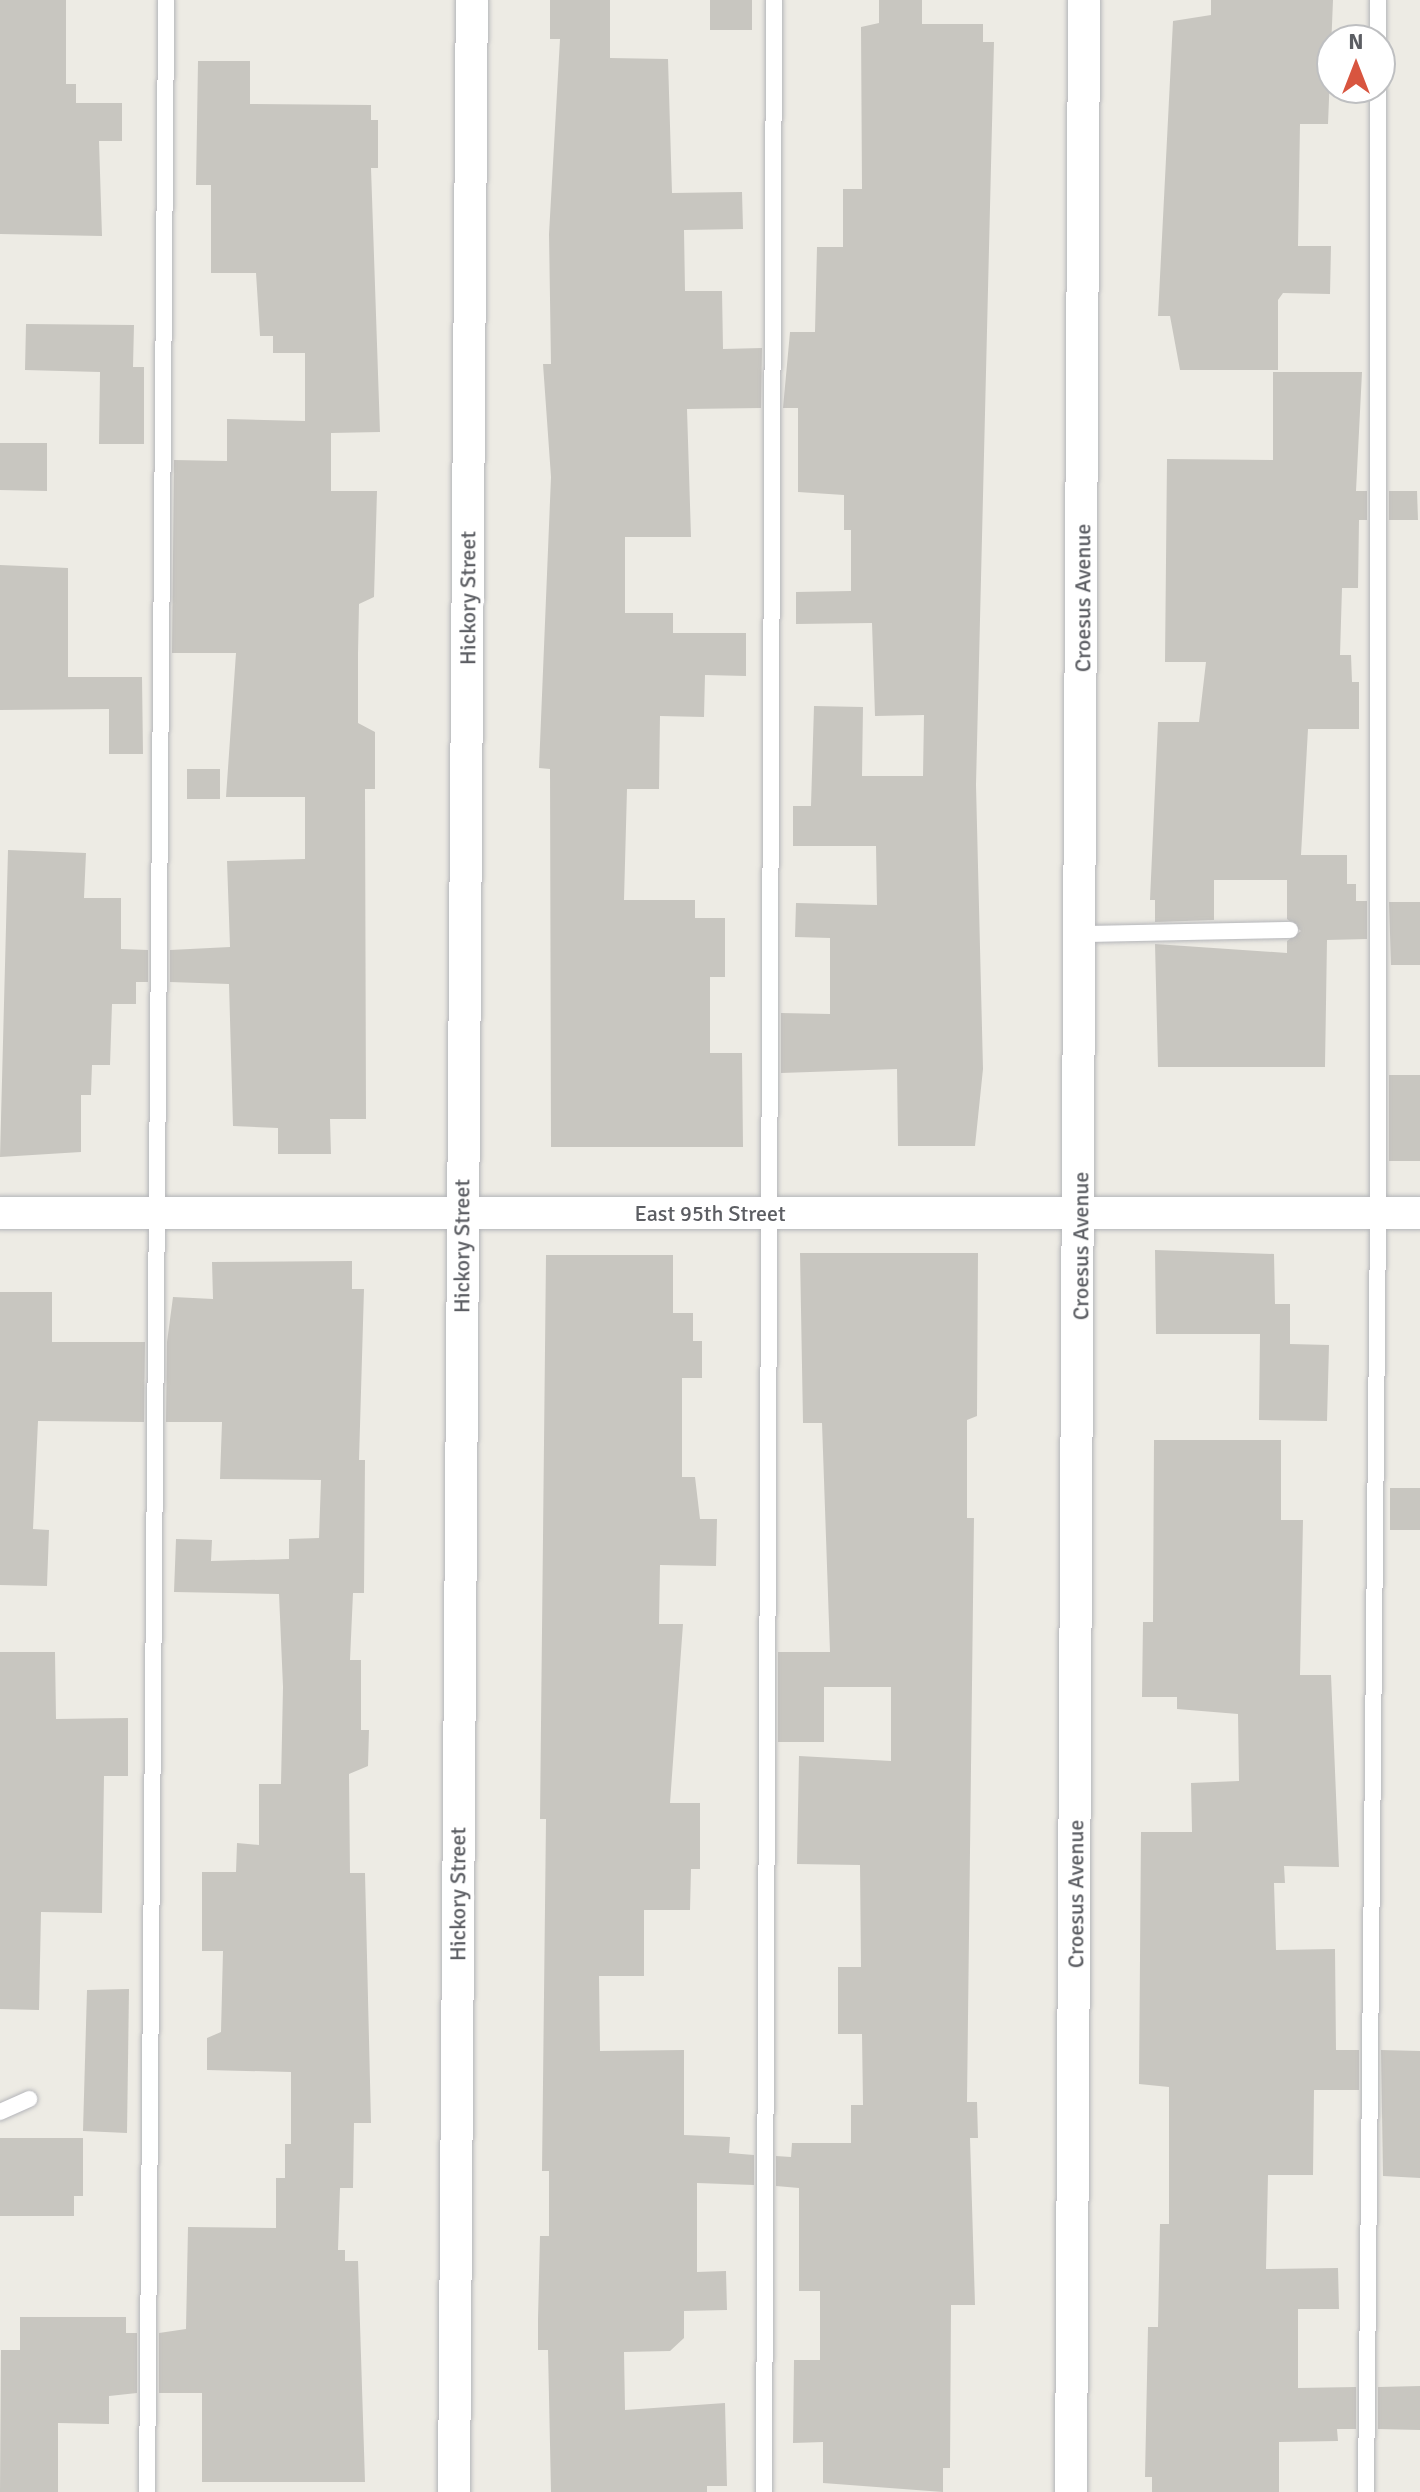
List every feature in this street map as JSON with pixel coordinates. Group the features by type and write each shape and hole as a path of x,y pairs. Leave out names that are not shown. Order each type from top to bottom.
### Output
{"street":[{"name":"Hickory Street","path":"454,2492 472,0"},
{"name":"Croesus Avenue","path":"1071,2492 1083,934 1084,0"},
{"name":"East 95th Street","path":"0,1213 1081,1217 1420,1213"}],"lane":[{"path":"147,2492 154,1213 166,0"},
{"path":"764,2492 766,1215 774,0"},
{"path":"1378,0 1378,24"},
{"path":"1366,2492 1378,1213 1378,104"},
{"path":"1083,934 1290,930"},
{"path":"0,2112 29,2099"}],"building":[{"path":"0,0 66,0 66,84 76,84 76,103 122,103 122,141 99,141 102,236 0,234"},
{"path":"550,0 610,0 610,58 668,59 672,193 742,192 743,229 684,230 685,291 722,291 723,349 762,348 761,408 687,409 691,537 625,537 625,613 673,613 673,633 746,633 746,676 705,675 704,717 660,716 659,789 627,789 624,900 695,900 695,918 725,918 725,977 710,977 710,1053 742,1053 743,1147 551,1147 550,769 539,768 551,477 543,364 551,364 549,234 560,39 550,39"},
{"path":"710,0 752,0 752,30 710,30"},
{"path":"879,0 922,0 922,24 983,24 983,42 994,42 976,785 983,1069 975,1146 898,1146 897,1069 781,1073 781,1013 830,1014 830,938 795,937 796,903 877,905 876,846 793,846 793,806 811,806 814,706 863,707 862,776 923,776 924,715 875,716 872,623 796,624 796,592 851,591 851,530 844,530 844,495 798,492 798,408 783,408 790,332 815,332 817,247 843,247 843,189 862,189 861,27 879,23"},
{"path":"1211,0 1333,0 1332,24 1316,24 1316,104 1329,104 1328,124 1300,124 1298,246 1331,246 1330,294 1283,293 1278,300 1278,370 1180,370 1170,316 1158,316 1173,21 1211,15"},
{"path":"198,61 250,61 250,104 371,105 371,120 378,120 378,168 371,168 380,432 331,433 331,491 377,491 374,597 359,604 358,654 358,723 375,732 375,789 365,789 366,1119 330,1119 331,1154 278,1154 278,1128 233,1126 229,984 170,982 170,950 230,947 227,861 305,859 305,797 226,797 236,653 172,653 174,460 227,461 227,419 305,421 305,353 273,353 273,336 260,336 256,273 211,273 211,185 196,185"},
{"path":"26,324 134,325 133,367 144,367 144,444 99,444 100,372 25,370"},
{"path":"1273,372 1362,372 1356,491 1367,491 1367,520 1359,520 1358,588 1342,588 1340,655 1351,655 1352,682 1359,682 1359,729 1308,729 1301,855 1347,855 1347,884 1356,884 1356,901 1367,901 1367,939 1327,940 1325,1067 1158,1067 1155,944 1287,953 1287,941 1301,931 1287,919 1287,880 1214,880 1214,920 1155,922 1155,900 1150,900 1158,722 1199,722 1206,662 1165,662 1167,459 1273,460"},
{"path":"0,443 47,443 47,491 0,490"},
{"path":"1389,491 1417,491 1418,520 1389,520"},
{"path":"0,565 68,568 68,677 142,677 143,754 109,754 109,709 0,710"},
{"path":"187,769 220,769 220,799 187,799"},
{"path":"8,850 86,853 84,898 121,898 121,949 148,950 148,982 136,982 136,1004 112,1004 110,1065 92,1065 91,1095 81,1095 81,1152 0,1157"},
{"path":"1389,902 1420,902 1420,965 1391,965"},
{"path":"1389,1075 1420,1075 1420,1161 1389,1161"},
{"path":"1155,1250 1274,1254 1275,1304 1290,1304 1290,1344 1329,1345 1327,1421 1259,1420 1260,1334 1156,1334"},
{"path":"800,1253 978,1253 977,1416 967,1420 967,1518 974,1518 967,2102 977,2102 978,2138 970,2138 975,2305 951,2305 950,2468 943,2468 943,2492 823,2483 823,2442 793,2443 794,2360 820,2360 820,2291 799,2291 799,2188 776,2186 776,2156 791,2157 792,2143 851,2143 851,2105 863,2105 862,2034 838,2034 838,1967 861,1967 860,1865 797,1864 799,1756 891,1761 891,1687 824,1687 824,1742 778,1742 778,1652 830,1652 822,1423 803,1423"},
{"path":"546,1255 673,1255 673,1313 693,1313 693,1341 702,1341 702,1378 682,1378 682,1477 695,1477 700,1519 717,1519 716,1566 660,1565 659,1624 683,1624 670,1803 700,1803 700,1869 691,1869 690,1910 644,1910 644,1976 599,1976 600,2051 684,2050 684,2135 730,2137 729,2153 754,2155 754,2185 697,2183 697,2272 726,2271 727,2310 684,2311 684,2338 670,2351 624,2352 625,2410 725,2403 727,2486 707,2486 707,2492 551,2492 548,2350 538,2350 540,2236 549,2236 549,2171 542,2171 546,1819 540,1819"},
{"path":"352,1261 352,1289 364,1289 359,1460 365,1460 364,1593 353,1593 350,1660 361,1660 361,1730 369,1730 368,1766 349,1774 350,1873 365,1873 371,2123 354,2123 353,2188 340,2188 338,2250 345,2250 345,2261 358,2261 365,2482 202,2482 202,2393 159,2393 159,2333 186,2329 188,2227 276,2228 276,2178 285,2178 285,2144 291,2144 291,2072 207,2070 207,2038 221,2032 223,1951 202,1951 202,1872 236,1872 237,1843 259,1845 259,1784 281,1784 283,1687 279,1594 174,1592 176,1539 212,1540 211,1561 289,1559 289,1539 319,1538 321,1480 220,1479 222,1422 166,1422 167,1342 173,1297 213,1299 212,1262"},
{"path":"0,1292 52,1292 52,1342 145,1342 144,1422 38,1421 33,1529 49,1530 47,1586 0,1585"},
{"path":"1154,1440 1281,1440 1281,1520 1303,1520 1300,1675 1331,1675 1339,1867 1284,1866 1285,1883 1274,1883 1276,1950 1335,1949 1336,2050 1359,2050 1359,2090 1314,2090 1313,2175 1268,2175 1266,2269 1338,2268 1339,2309 1298,2309 1298,2388 1356,2387 1356,2429 1337,2429 1338,2441 1279,2442 1279,2492 1152,2492 1152,2477 1145,2477 1148,2327 1158,2327 1160,2224 1169,2224 1169,2087 1139,2084 1141,1832 1192,1832 1191,1783 1239,1781 1238,1714 1177,1709 1177,1697 1142,1697 1143,1622 1153,1622"},
{"path":"1390,1488 1420,1488 1420,1530 1390,1530"},
{"path":"0,1652 55,1652 56,1719 128,1718 128,1776 104,1776 102,1913 41,1912 39,2010 0,2009"},
{"path":"129,1989 127,2133 83,2131 87,1990"},
{"path":"1381,2050 1420,2051 1420,2178 1383,2176"},
{"path":"0,2138 83,2138 83,2196 74,2196 74,2216 0,2216"},
{"path":"20,2317 126,2317 126,2333 137,2333 137,2393 109,2396 109,2424 58,2423 58,2492 0,2492 1,2350 20,2350"},
{"path":"1420,2386 1420,2430 1378,2429 1378,2387"}]}
